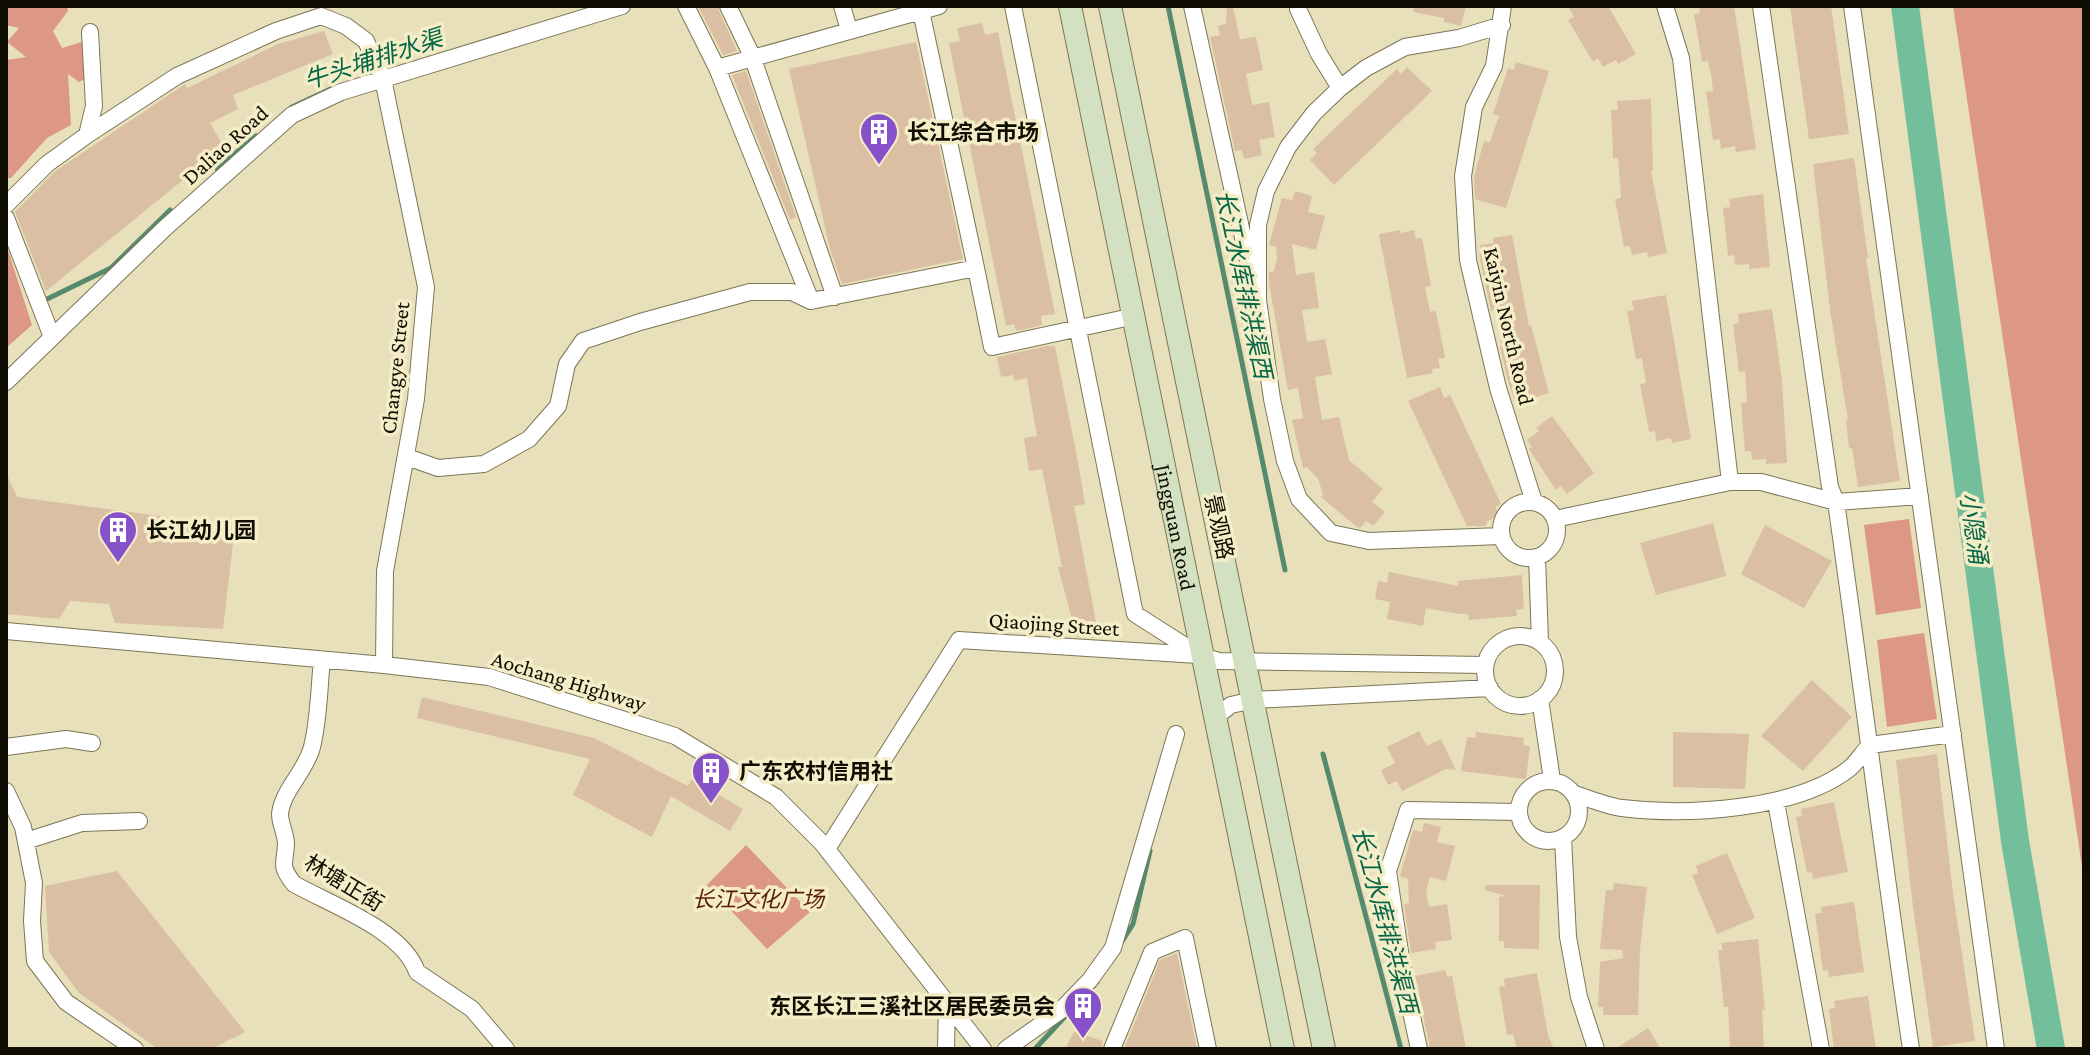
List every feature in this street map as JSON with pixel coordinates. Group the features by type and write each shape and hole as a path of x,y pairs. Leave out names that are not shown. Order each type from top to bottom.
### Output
{"main road":[{"name":"Jingguan Road","path":"1070,6 1283,1049"},
{"name":"景观路","path":"1110,6 1324,1049"}],"street":[{"name":"Daliao Road","path":"6,382 165,228 292,115 381,74 579,11 622,6"},
{"path":"686,6 717,68 811,301"},
{"path":"728,6 752,56 835,297"},
{"path":"842,6 849,30"},
{"path":"717,68 939,6"},
{"path":"1013,6 1135,614 1201,656 1219,661 1485,665"},
{"path":"1192,6 1242,245 1258,300 1285,461 1299,499 1331,533 1369,541 1501,536"},
{"name":"Kaiyin North Road","path":"1503,6 1494,66 1474,107 1463,176 1468,260 1498,388 1534,502"},
{"path":"1665,6 1681,58 1730,482"},
{"path":"1761,6 1827,471 1836,502 1911,1049"},
{"path":"1852,6 1996,1049"},
{"path":"1298,9 1319,54 1340,88"},
{"path":"921,11 992,347 1135,316"},
{"path":"6,205 47,164 177,76 276,31 321,16 346,26 366,41 381,74"},
{"path":"1258,300 1258,225 1266,191 1288,147 1314,113 1366,68 1405,47 1459,38 1502,25"},
{"path":"87,135 94,106 90,32"},
{"name":"Changye Street","path":"381,74 426,287 416,399 385,571 384,665"},
{"path":"6,218 52,337"},
{"path":"407,457 438,468 484,464 529,439 558,406 567,364 583,341 640,322 750,292 792,292 811,301 976,268"},
{"path":"1555,519 1730,482 1761,482 1836,502 1920,496"},
{"path":"1534,502 1543,505 1555,519 1557,528 1552,545 1537,557 1519,556 1511,552 1501,536 1500,527 1508,510 1516,504 1534,502"},
{"path":"1537,557 1540,642 1553,660 1555,671 1548,692 1540,699 1518,705 1507,703 1490,688 1485,665 1497,645 1507,639 1518,636 1540,642"},
{"name":"Aochang Highway","path":"6,631 489,677 675,736 776,797 827,849 983,1049"},
{"name":"Qiaojing Street","path":"827,849 959,640 1201,656"},
{"name":"林塘正街","path":"322,660 312,746 303,771 287,791 280,815 286,844 282,859 285,873 294,884 394,939 417,972 472,1009 506,1049"},
{"path":"1214,718 1231,705 1253,700 1490,688"},
{"path":"1540,699 1552,780"},
{"path":"1006,1049 1060,1011 1090,980 1113,948 1176,734"},
{"path":"1575,794 1580,815 1571,832 1563,838 1544,841 1526,831 1518,812 1520,801 1532,785 1552,780 1562,783 1575,794 1620,808 1706,810 1776,802 1818,787 1850,768 1870,745 1953,734"},
{"path":"6,747 66,739 92,743"},
{"path":"6,791 23,827 34,883 32,921 35,961 66,1002 135,1049"},
{"path":"1776,802 1821,1049"},
{"path":"1419,1049 1404,979 1388,871 1408,810 1518,812"},
{"path":"26,841 82,823 139,821"},
{"path":"1563,838 1568,937 1579,997 1596,1049"},
{"path":"1112,1049 1152,952 1185,938 1208,1049"},
{"path":"946,1049 947,1003"}],"green space":[{"path":"6,6 67,6 68,11 53,31 62,48 85,41 85,79 79,82 68,74 71,125 47,138 11,178 6,178 6,60 26,57 7,42 19,28 6,25"},
{"path":"1953,6 2084,6 2084,880"},
{"path":"6,244 32,325 6,348"},
{"path":"1909,519 1921,608 1876,615 1864,525"},
{"path":"1924,633 1937,719 1887,727 1877,640"},
{"name":"长江文化广场","path":"746,845 810,912 767,949 707,885"}],"building":[{"path":"698,6 717,6 737,51 723,55"},
{"path":"1227,6 1233,6 1240,39 1256,37 1263,70 1246,74 1252,105 1269,102 1275,137 1259,140 1262,155 1244,159 1242,150 1235,151 1210,37 1220,35 1218,26 1226,24"},
{"path":"1414,6 1466,6 1461,26 1444,22 1444,18 1413,12"},
{"path":"1568,6 1608,6 1636,54 1618,64 1616,60 1603,67 1598,58 1593,62 1568,20 1574,17"},
{"path":"1699,6 1734,6 1756,149 1736,152 1735,146 1721,149 1720,139 1713,140 1706,92 1713,91 1711,74 1708,61 1702,62 1694,14 1700,13"},
{"path":"1790,6 1831,6 1849,134 1809,139"},
{"path":"982,23 985,35 998,32 1055,314 1041,316 1042,325 1016,331 1014,324 1006,326 949,43 960,41 957,28"},
{"path":"324,31 333,54 233,95 238,109 210,123 221,142 194,171 46,291 15,212 54,172 185,84 187,88 278,44"},
{"name":"长江综合市场","path":"916,42 963,259 842,284 830,249 789,69"},
{"path":"1516,62 1549,71 1506,208 1475,199 1474,177 1484,141 1490,142 1499,116 1493,114 1508,68 1514,70"},
{"path":"1407,67 1432,91 1334,185 1310,160 1317,153 1313,149 1397,69 1401,74"},
{"path":"746,71 796,217 790,220 732,75"},
{"path":"1651,99 1651,171 1667,253 1648,257 1647,252 1632,255 1630,246 1624,247 1615,199 1621,198 1618,158 1613,158 1611,110 1618,110 1617,101"},
{"path":"1854,158 1900,481 1858,487 1852,448 1849,448 1848,420 1830,310 1813,164"},
{"path":"1295,191 1312,196 1308,212 1325,216 1316,250 1292,244 1296,275 1314,272 1319,308 1302,310 1307,342 1325,339 1332,374 1315,377 1322,420 1339,417 1349,460 1383,489 1372,502 1385,512 1373,526 1366,521 1360,528 1357,527 1321,497 1323,494 1318,479 1307,467 1303,468 1292,420 1303,418 1298,388 1288,390 1269,283 1269,272 1274,271 1277,259 1276,247 1269,245 1282,198 1292,200"},
{"path":"1763,194 1770,267 1749,269 1749,264 1735,265 1734,255 1728,256 1723,208 1730,207 1729,199"},
{"path":"1400,230 1400,233 1414,230 1416,239 1422,238 1431,286 1425,287 1430,312 1436,311 1445,358 1438,359 1440,368 1432,369 1433,373 1407,378 1379,234"},
{"path":"1512,235 1529,326 1549,393 1516,403 1500,347 1500,338 1514,334 1507,308 1491,311 1479,254 1482,253 1480,245 1494,243 1493,238"},
{"path":"1666,295 1691,439 1672,443 1671,438 1656,441 1655,431 1649,432 1640,384 1646,383 1642,358 1636,359 1627,311 1634,310 1632,301"},
{"path":"1772,309 1782,381 1787,463 1766,464 1766,459 1752,460 1751,451 1745,451 1741,403 1747,402 1745,371 1739,372 1733,324 1739,323 1738,314"},
{"path":"1055,346 1078,462 1085,504 1074,506 1099,638 1070,636 1067,620 1072,619 1058,567 1062,567 1042,469 1029,471 1024,438 1037,436 1027,378 1014,381 1013,375 1001,377 997,357"},
{"path":"1440,387 1444,398 1450,395 1501,504 1495,507 1499,515 1484,526 1467,526 1408,401"},
{"path":"1552,416 1594,473 1567,494 1561,486 1556,490 1529,449 1532,447 1527,440 1539,431 1536,428"},
{"name":"长江幼儿园","path":"6,473 17,497 235,526 223,629 115,623 109,604 70,601 59,619 6,614"},
{"path":"1713,523 1726,576 1656,595 1640,543"},
{"path":"1765,525 1832,561 1804,608 1741,574"},
{"path":"1389,572 1458,586 1458,581 1522,575 1524,609 1516,610 1517,616 1469,620 1468,614 1426,608 1423,626 1387,619 1390,602 1375,599 1378,581 1387,583"},
{"path":"1812,680 1852,717 1803,771 1761,736"},
{"path":"422,697 594,738 688,786 692,779 743,809 730,831 671,796 652,837 573,795 590,759 417,718"},
{"path":"1419,731 1427,746 1441,739 1456,770 1446,769 1402,791 1397,781 1388,785 1381,770 1395,763 1387,747"},
{"path":"1476,732 1524,738 1523,745 1530,746 1526,779 1461,771 1467,737 1475,738"},
{"path":"1673,732 1749,734 1745,789 1673,787"},
{"path":"1937,754 1975,1041 1933,1047 1896,760"},
{"path":"1834,802 1848,872 1813,879 1812,872 1807,873 1796,817 1802,816 1801,809"},
{"path":"1424,823 1441,827 1437,842 1455,846 1446,881 1430,877 1426,891 1429,907 1447,904 1452,940 1435,942 1436,949 1411,953 1404,904 1409,903 1408,879 1400,876 1413,830 1422,832"},
{"path":"1727,853 1755,918 1717,934 1692,875 1698,873 1696,866"},
{"path":"117,871 245,1032 211,1049 158,1049 79,993 49,952 45,886"},
{"path":"1614,883 1647,887 1640,949 1638,1015 1603,1015 1603,1007 1598,1007 1600,962 1623,958 1622,950 1600,949 1606,890 1613,890"},
{"path":"1486,885 1540,885 1539,949 1504,948 1504,941 1499,941 1499,897 1506,896 1485,890"},
{"path":"1854,902 1864,972 1829,977 1828,970 1823,971 1815,914 1822,913 1821,907"},
{"path":"1758,939 1765,1010 1762,1010 1764,1049 1730,1049 1728,1007 1724,1007 1718,950 1723,950 1721,943"},
{"path":"1177,953 1197,1049 1124,1049 1160,960"},
{"path":"1445,970 1447,977 1452,976 1466,1049 1430,1049 1415,976"},
{"path":"1537,973 1548,1035 1554,1049 1517,1049 1513,1034 1507,1035 1499,987 1505,986 1504,979"},
{"path":"1868,996 1876,1049 1834,1049 1829,1009 1835,1008 1834,1001"},
{"path":"1648,1028 1661,1049 1615,1049"},
{"name":"东区长江三溪社区居民委员会","path":"1074,1032 1103,1041 1101,1049 1065,1049"}],"waterway":[{"name":"长江水库排洪渠西","path":"1168,6 1285,570"},
{"name":"小隐涌","path":"1905,6 2015,841 2051,1049"},
{"name":"牛头埔排水渠","path":"292,107 337,86"},
{"name":"牛头埔排水渠","path":"217,169 256,136"},
{"name":"牛头埔排水渠","path":"43,301 111,268 170,210"},
{"name":"长江水库排洪渠西","path":"1323,754 1401,1049"},
{"path":"1121,943 1133,924 1150,851"},
{"path":"1035,1049 1097,982"}],"place":[{"name":"长江综合市场","path":"879,166"},
{"name":"长江幼儿园","path":"118,564"},
{"name":"广东农村信用社","path":"711,805"},
{"name":"东区长江三溪社区居民委员会","path":"1083,1040"}]}
